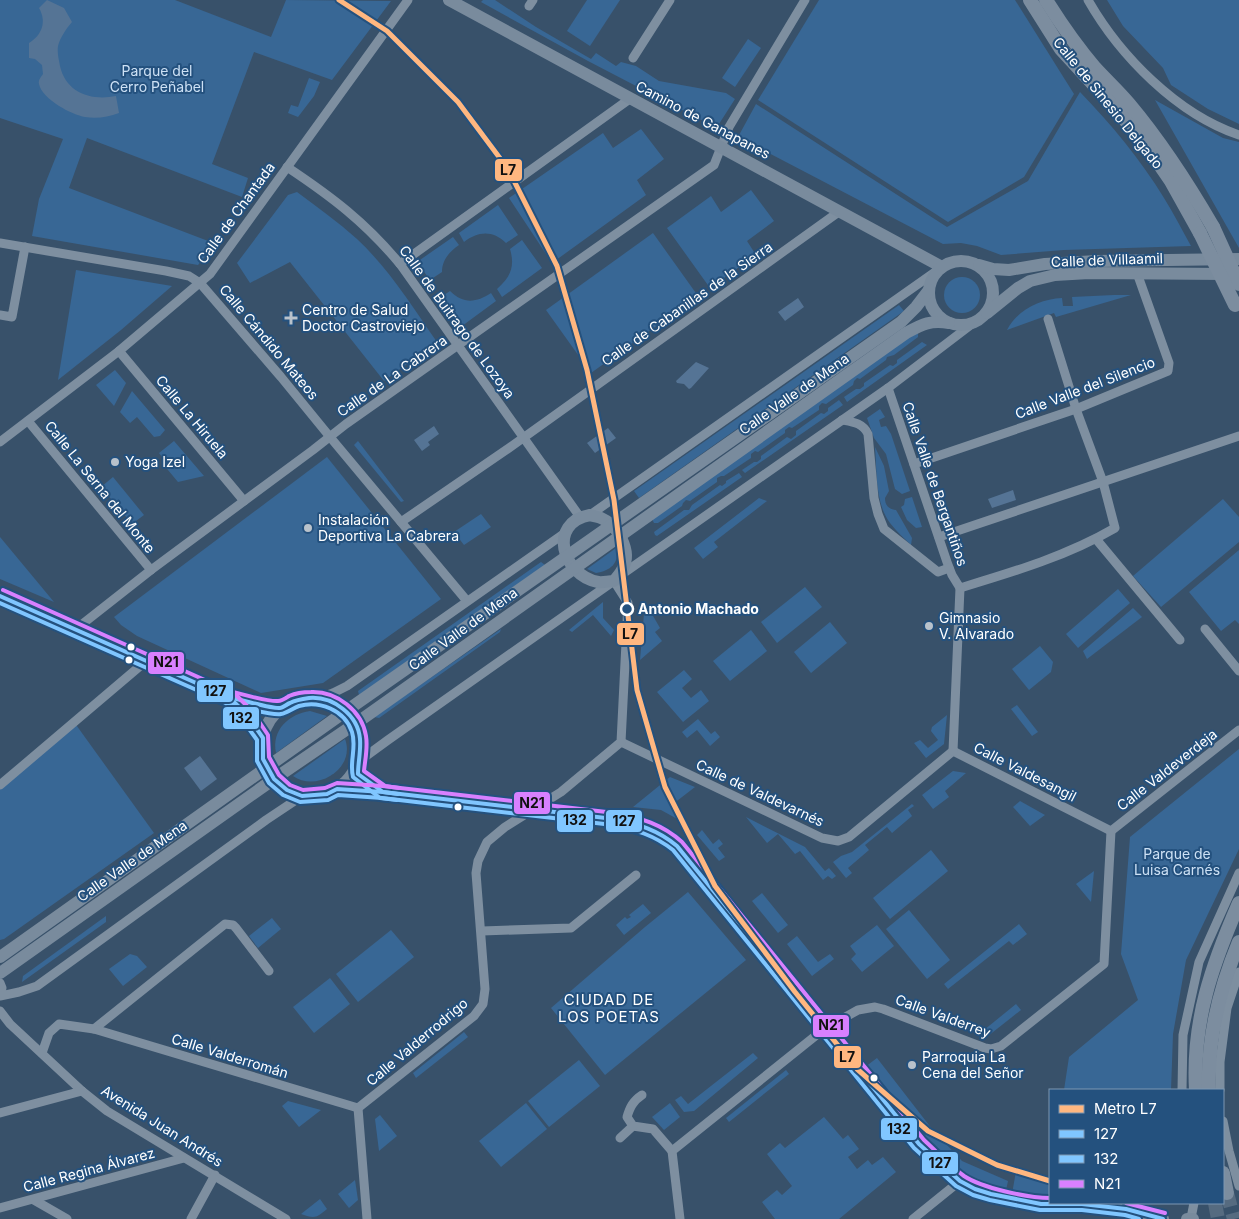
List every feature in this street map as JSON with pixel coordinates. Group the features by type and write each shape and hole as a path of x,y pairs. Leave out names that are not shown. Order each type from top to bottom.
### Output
{"main road":[{"name":"Camino de Ganapanes","path":"449,0 721,146 940,268"},
{"name":"Calle de Sinesio Delgado","path":"1030,0 1062,49 1119,112 1160,165 1206,230 1239,284"},
{"name":"Calle de Sinesio Delgado","path":"1046,0 1073,41 1129,104 1192,192 1237,309"},
{"name":"Calle de Villaamil","path":"979,265 993,269 1009,270 1045,264 1239,259"},
{"path":"960,260 979,265 986,272 993,286 994,296 987,313 976,322 962,325 949,323 933,309 929,296 931,280 940,268 960,260"},
{"name":"Calle de Villaamil","path":"987,313 1018,288 1030,281 1055,275 1137,273 1239,274"},
{"name":"Calle Valle de Mena","path":"0,957 611,524 901,322 929,290"},
{"name":"Calle Valle de Mena","path":"0,973 906,333 925,323 937,321 949,323"},
{"path":"585,516 602,518 611,524 625,547 624,567 614,581 600,582 579,574 566,557 563,547 565,533 585,516"},
{"path":"0,596 230,698 280,708"},
{"path":"230,698 248,715 263,738"},
{"path":"358,762 353,773 337,789 327,794 302,796 287,790 274,779 263,759 263,738 268,724 280,708 290,702 302,698 319,698 332,702 346,711 355,724 360,738 358,774 383,792"},
{"path":"337,789 383,792 532,811 614,819 648,826 663,834 683,854 919,1144 960,1181 983,1192 1019,1201 1041,1204 1082,1204 1126,1209 1163,1219"},
{"path":"1196,1089 1197,1031 1205,992 1219,948 1239,903"},
{"path":"1209,1089 1212,1033 1218,1000 1239,942"},
{"path":"1224,1175 1233,1189"},
{"path":"1112,1208 1132,1219"},
{"path":"1186,1219 1192,1219"}],"street":[{"name":"Calle de Chantada","path":"0,442 119,351 210,274 408,0"},
{"path":"633,58 670,0"},
{"name":"Calle de La Cabrera","path":"76,629 150,570 346,424 714,165 729,127 805,0"},
{"path":"1088,0 1118,44 1166,92 1214,125 1239,135"},
{"path":"400,264 631,98"},
{"name":"Calle de Buitrago de Lozoya","path":"287,167 357,218 400,264 524,438 585,516"},
{"name":"Calle de Cabanillas de la Sierra","path":"402,522 524,438 840,211"},
{"name":"Calle Cándido Mateos","path":"0,243 166,271 189,276 200,283 281,377 467,601"},
{"path":"0,315 12,317 25,247"},
{"name":"Calle Valle de Mena","path":"585,516 940,268"},
{"name":"Calle Valle del Silencio","path":"914,464 1076,409 1168,371 1169,363 1137,273"},
{"path":"960,588 1043,562 1096,540 1115,528 1103,482 1076,409 1048,319"},
{"path":"358,762 614,581 633,565 888,388 976,322"},
{"name":"Calle La Hiruela","path":"119,351 244,501"},
{"name":"Calle Valle de Bergantiños","path":"888,388 949,568 960,588"},
{"path":"842,420 861,425 868,434 874,498 884,528 938,572 949,568"},
{"name":"Calle La Serna del Monte","path":"28,421 150,570"},
{"path":"939,537 1239,436"},
{"name":"Calle Valle de Mena","path":"319,698 346,686 565,533"},
{"path":"1096,540 1180,640"},
{"path":"614,581 628,603 621,742"},
{"name":"Calle Valdesangil","path":"960,588 953,751 1111,831"},
{"path":"1205,629 1239,671"},
{"path":"0,785 146,661"},
{"name":"Calle Valdeverdeja","path":"1111,831 1239,730"},
{"name":"Calle de Valdevarnés","path":"621,742 822,838 838,841 849,836 953,751"},
{"name":"Calle Valderrodrigo","path":"358,1108 474,1016 483,1004 485,989 482,931 476,872 478,861 487,842 505,827 561,792 621,742"},
{"path":"0,983 2,988 0,995 19,992 36,986 302,796"},
{"name":"Calle Valderrey","path":"672,1151 824,1028 858,1010 875,1007 985,1048 1001,1046 1104,964 1111,831"},
{"path":"1182,1089 1183,1035 1199,962 1239,873"},
{"path":"482,931 571,928 636,875"},
{"path":"94,1029 225,924 233,925 236,928 269,970"},
{"path":"1220,1089 1220,1062 1227,1008 1239,972"},
{"name":"Avenida Juan Andrés","path":"0,1011 10,1024 82,1091 107,1111 286,1219"},
{"name":"Avenida Juan Andrés","path":"0,1018 10,1024"},
{"name":"Calle Valderromán","path":"42,1053 49,1033 59,1024 94,1029 358,1108"},
{"path":"0,1113 82,1091"},
{"path":"638,1098 630,1108 627,1117 633,1126 653,1129 672,1151 680,1219"},
{"path":"358,1108 367,1219"},
{"path":"620,1138 633,1126"},
{"path":"1224,1126 1233,1189"},
{"name":"Calle Regina Álvarez","path":"0,1208 184,1158"},
{"path":"191,1219 215,1175"},
{"path":"913,1219 960,1181"},
{"path":"34,1200 67,1219"},
{"path":"1192,1219 1194,1204"}],"green space":[{"name":"Parque del Cerro Peñabel","path":"0,0 175,0 271,37 286,0 391,1 332,80 254,52 212,164 248,178 242,197 87,138 69,188 216,244 198,265 32,236 39,199 63,139 0,118"},
{"path":"483,0 495,0 536,27 591,59 596,53 616,66 621,62 636,66 659,81 726,93 735,99 719,124 711,125 588,61 481,2"},
{"path":"587,0 620,0 590,46 567,31"},
{"path":"819,0 1015,0 1074,94 1024,177 948,222 758,100"},
{"path":"1107,0 1239,0 1239,124 1208,109 1171,85 1163,68 1123,26"},
{"path":"748,39 761,48 735,87 722,78"},
{"path":"309,78 320,82 314,96 298,117 288,113 291,105 298,107"},
{"path":"1080,92 1146,170 1168,204 1191,246 1064,250 1001,255 977,246 961,243 943,244 738,137 756,104 947,227 1028,181"},
{"path":"1155,100 1223,138 1239,142 1239,248"},
{"path":"641,129 664,159 637,180 646,195 552,263 509,198 603,133 613,148"},
{"path":"751,190 774,221 747,241 756,255 710,288 667,228 711,196 721,212"},
{"path":"297,192 357,239 369,251 400,288 437,342 384,381 290,262 250,283 237,263 288,195"},
{"path":"498,205 518,235 506,243 491,234 480,234 464,242 459,233"},
{"path":"653,233 698,296 591,373 546,310"},
{"path":"453,237 459,245 447,257 443,264 442,272 430,280 417,262"},
{"path":"522,240 542,268 502,297 497,289 506,280 511,271 510,249"},
{"path":"76,270 172,286 121,330 58,380"},
{"path":"962,277 969,278 975,282 979,288 979,302 975,308 969,312 962,313 955,312 949,308 945,302 944,295 945,288 949,282 955,278"},
{"path":"450,291 460,298 470,301 480,299 491,293 496,301 462,326 441,297"},
{"path":"1131,295 1056,317 1054,313 1007,330 1023,311 1038,303 1062,298 1063,306 1073,306 1072,297"},
{"path":"899,305 904,311 639,498 634,491"},
{"path":"918,333 918,337 894,355 887,357 886,360 860,379 857,378 853,385 826,404 822,403 819,406 819,410 792,428 789,427 785,430 785,433 758,452 755,451 751,454 751,458 724,476 717,478 717,482 690,501 686,500 682,506 658,523 654,523 652,519 911,335"},
{"path":"922,342 927,345 847,402 844,397 856,389 860,389 864,386 864,383 890,365 893,366 897,363 897,360"},
{"path":"115,370 126,383 114,406 96,385"},
{"path":"132,391 165,430 160,436 154,437 137,417 130,423 120,412"},
{"path":"839,400 843,405 745,473 742,470 757,462 761,459 761,456 787,437 791,439 796,435 796,431 821,413 824,414 828,411 828,408"},
{"path":"880,409 885,417 879,420 881,427 886,426 891,434 910,491 902,494 895,489 886,454 874,438 867,418"},
{"path":"174,441 204,476 178,482 163,464 165,461 159,453"},
{"path":"358,441 404,501 401,502 354,445"},
{"path":"875,447 884,466 889,491 885,498 886,503 889,508 896,510 912,538 911,545 897,532 885,515 879,497"},
{"name":"Instalación Deportiva La Cabrera","path":"327,457 441,599 323,683 261,693 137,636 121,625 114,617"},
{"path":"739,473 742,477 657,536 655,535 654,532 684,510 689,510 692,505"},
{"path":"113,477 144,515 132,524 101,487"},
{"path":"912,497 922,527 916,528 907,520 901,507 904,505 905,499"},
{"path":"759,498 767,501 714,542 718,547 703,559 694,548"},
{"path":"1223,499 1239,517 1239,542 1161,607 1133,576"},
{"path":"481,514 491,527 464,545 454,532"},
{"path":"0,537 54,602 0,579"},
{"path":"616,548 617,558 610,568 596,573 587,569"},
{"path":"1239,550 1239,624 1235,620 1221,631 1189,592"},
{"path":"541,562 545,565 359,695 358,691"},
{"path":"805,587 822,607 777,643 761,622"},
{"path":"1118,589 1130,603 1078,648 1066,634"},
{"path":"603,602 603,618 614,630 611,636 593,615 572,632 569,630"},
{"path":"645,602 660,628 655,632 662,641 640,660"},
{"path":"1133,608 1142,617 1087,659 1083,651"},
{"path":"830,622 847,643 811,673 794,652"},
{"path":"501,629 500,632 379,718 374,717"},
{"path":"751,630 767,651 730,681 713,661"},
{"path":"1040,646 1053,662 1051,672 1029,690 1012,669"},
{"path":"684,670 692,679 682,688 691,698 701,690 709,701 683,722 657,692"},
{"path":"1017,705 1038,732 1032,736 1011,709"},
{"path":"310,711 327,716 276,753 276,737 283,724 295,716"},
{"path":"947,715 944,744 926,758 914,743 920,740 928,748 938,740 931,731 932,727"},
{"path":"698,719 711,734 715,731 720,737 710,746 697,730 687,738 682,732"},
{"path":"74,722 154,833 0,940 0,785"},
{"path":"345,739 347,750 345,759 340,768 332,775 313,781 293,776"},
{"name":"Parque de Luisa Carnés","path":"1239,749 1239,849 1186,960 1173,1034 1171,1089 1064,1089 1069,1057 1138,1000 1121,954 1130,837"},
{"path":"953,771 966,773 945,791 949,797 933,809 922,795"},
{"path":"670,777 695,787 673,804 690,826 661,810 633,807"},
{"path":"1020,801 1045,815 1030,826 1013,807"},
{"path":"912,804 914,806 908,810 912,816 892,833 887,827 865,845 869,850 848,868 852,873 846,878 833,862 841,856 852,852"},
{"path":"746,817 805,847 825,871 829,868 836,876 832,879 828,876 823,880 800,851 795,854 778,834 767,843"},
{"path":"702,830 713,844 719,839 723,844 718,848 725,857 719,861 697,835"},
{"path":"931,850 948,871 890,919 873,898"},
{"path":"1094,871 1091,902 1076,884"},
{"path":"688,892 746,960 605,1075 551,1008"},
{"path":"762,893 788,925 778,933 752,901"},
{"path":"643,904 651,913 624,935 616,925 625,917 627,919 631,917 629,915"},
{"path":"909,910 950,960 927,979 886,929"},
{"path":"106,916 106,922 22,982 23,976"},
{"path":"272,918 281,929 258,948 249,936"},
{"path":"1019,924 1027,934 1013,945 1009,941 948,989 944,984"},
{"path":"877,925 894,946 862,972 851,959 856,954 850,946"},
{"path":"391,930 414,957 358,1002 336,974"},
{"path":"797,936 818,962 830,954 834,959 812,976 787,944"},
{"path":"130,954 137,956 147,967 123,986 109,969"},
{"path":"330,978 350,1004 314,1033 293,1007"},
{"path":"1016,1004 1021,1010 988,1036 984,1030"},
{"path":"464,1032 468,1037 416,1078 413,1073"},
{"path":"753,1053 758,1058 694,1111 684,1112 675,1100 681,1096 688,1104"},
{"path":"877,1058 932,1129 962,1161 1008,1181 1005,1195 962,1180 922,1143 861,1070"},
{"path":"579,1060 600,1086 549,1127 528,1101"},
{"path":"786,1070 789,1074 729,1122 726,1118"},
{"path":"288,1101 321,1110 299,1127 282,1106"},
{"path":"526,1103 547,1129 501,1167 479,1141"},
{"path":"670,1103 680,1117 664,1130 652,1117"},
{"path":"380,1115 397,1136 379,1151 375,1119"},
{"path":"824,1117 843,1139 848,1135 859,1149 848,1157 857,1169 868,1160 872,1165 883,1157 896,1172 839,1219 775,1219 762,1202 777,1190 782,1195 792,1186 767,1154 780,1143 785,1148"},
{"path":"1016,1171 1049,1177 1049,1198 1021,1197 1012,1194"},
{"path":"355,1180 358,1200 349,1208 338,1194"},
{"path":"320,1199 327,1209 318,1216 309,1217 301,1214"}],"shaded area":[{"path":"47,0 64,8 72,22 65,31 58,49 60,66 68,83 74,89 89,96 116,96 119,113 98,118 79,116 51,101 41,90 39,83 43,74 42,65 35,59 29,58 29,43 42,28 43,18 39,8"},
{"path":"798,298 804,307 785,321 778,312"},
{"path":"696,362 709,368 689,389 684,384 677,383 676,381"},
{"path":"434,426 439,434 428,442 430,445 422,451 414,440"},
{"path":"608,428 616,438 595,453 587,443"},
{"path":"1013,490 1016,500 992,508 988,499"},
{"path":"200,756 217,779 201,791 184,768"}],"tunnel":[{"path":"1227,1193 1234,1219"},
{"path":"1215,1204 1218,1219"}],"metro line":[{"name":"L7","path":"339,0 387,31 458,102 508,169 557,266 587,370 614,500 637,690 665,787 715,886 795,992 857,1069 928,1131 997,1165 1049,1181"}],"transit line":[{"name":"N21","path":"3,590 234,693 252,711 268,735 269,757 279,775 290,785 303,790 325,788 337,783 383,786 615,813 634,817 659,826 682,842 924,1140 954,1168 972,1180 1006,1192 1049,1198"},
{"name":"127","path":"0,596 230,698 247,715 263,738 263,759 274,779 287,790 302,796 327,794 337,789 383,792 614,819 639,826 663,836 677,846 919,1144 960,1181 975,1189 991,1194 1041,1204 1082,1204 1126,1209 1163,1219"},
{"name":"132","path":"0,603 226,703 242,719 257,740 257,761 269,783 283,795 300,802 328,800 338,795 382,798 613,825 637,831 659,840 673,850 914,1148 956,1186 973,1195 990,1200 1040,1210 1082,1210 1125,1215 1139,1219"},
{"name":"N21","path":"222,688 274,701 294,694 308,692 330,695 339,699 354,711 364,727 367,745 364,771 385,786 399,788"},
{"name":"127","path":"220,694 275,708 281,708 295,701 309,698 327,700 335,704 349,715 355,722 358,730 360,739 358,774 383,792 398,794"},
{"name":"132","path":"218,700 276,714 307,704 315,704 330,709 344,718 352,732 354,743 353,777 380,798 397,800"},
{"name":"N21","path":"1130,1204 1165,1213"}],"place":[{"name":"Centro de Salud Doctor Castroviejo","path":"291,318"},
{"name":"Yoga Izel","path":"115,462"},
{"name":"Instalación Deportiva La Cabrera","path":"308,528"},
{"name":"Antonio Machado","path":"627,609"},
{"name":"Gimnasio V. Alvarado","path":"929,626"},
{"name":"Parroquia La Cena del Señor","path":"912,1065"}],"district":[{"name":"CIUDAD DE LOS POETAS","path":"609,1008"}]}
